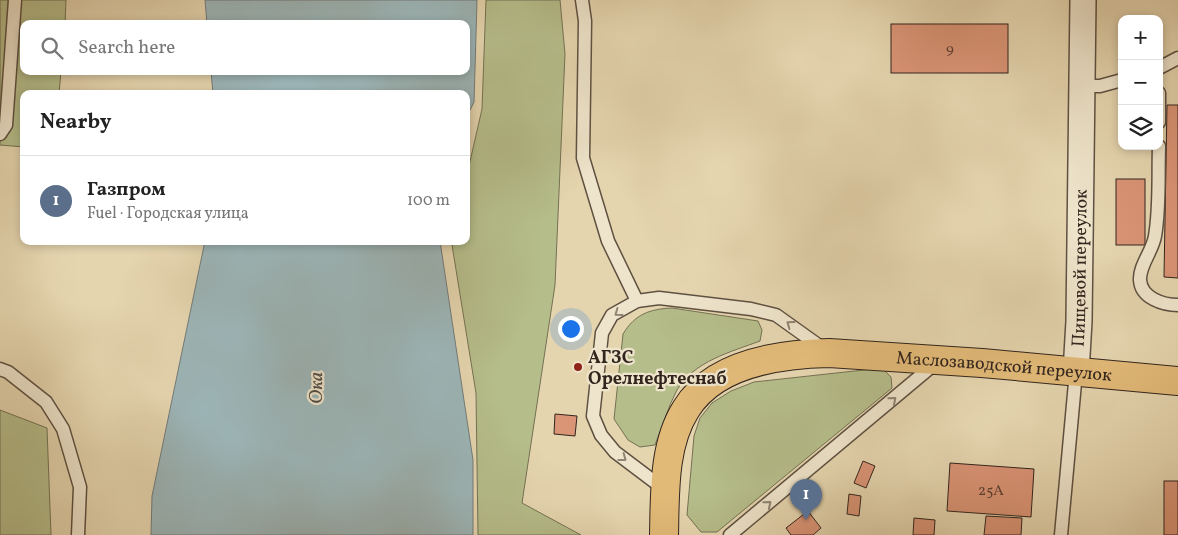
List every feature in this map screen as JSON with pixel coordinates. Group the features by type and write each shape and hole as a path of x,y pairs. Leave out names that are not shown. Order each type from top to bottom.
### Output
{"highway":[{"name":"Маслозаводской переулок","path":"664,535 665,490 675,434 686,408 704,388 734,370 775,358 829,353 940,360 1178,381"}],"street":[{"name":"Пищевой переулок","path":"1076,372 1080,321 1083,0"}],"lane":[{"path":"0,134 6,125 15,0"},
{"path":"582,0 585,21 582,158 608,241 637,301"},
{"path":"1163,66 1178,58"},
{"path":"1083,86 1100,86 1118,81"},
{"path":"1159,150 1155,238 1139,278 1142,288 1151,297 1164,305 1178,305"},
{"path":"665,490 615,452 601,435 593,416 602,333 612,315 637,301 659,298 751,309 776,315 829,353"},
{"path":"730,535 940,360"},
{"path":"0,369 8,372 46,402 63,429 80,486 78,535"},
{"name":"Пищевой переулок","path":"1061,535 1076,372"}],"green space":[{"path":"0,0 66,0 65,20 20,20 20,75 61,75 59,90 20,90 20,147 0,145"},
{"path":"486,0 560,0 565,54 555,285 522,503 581,535 478,535 476,393 452,245 470,245 470,162 482,109"},
{"path":"672,308 758,321 762,330 760,341 714,359 693,372 677,390 655,445 640,447 628,440 614,419 623,334 638,317 650,311"},
{"path":"882,368 891,377 892,388 717,532 701,532 687,515 694,436 700,418 712,403 731,391 754,382"},
{"path":"0,410 47,428 51,535 0,535"}],"water":[{"path":"205,0 477,0 474,102 470,110 470,90 213,90 211,75 470,75 470,20 207,20"},
{"name":"Ока","path":"204,245 441,245 473,460 473,535 151,535 152,496"}],"building":[{"path":"891,24 1008,24 1008,73 891,73"},
{"path":"1167,105 1178,105 1178,278 1164,277"},
{"path":"1116,179 1145,179 1145,245 1116,245"},
{"path":"555,414 577,416 575,436 554,434"},
{"path":"863,461 875,466 866,488 854,483"},
{"path":"950,463 1034,469 1031,517 947,511"},
{"path":"1164,481 1178,481 1178,535 1164,535"},
{"path":"849,494 861,496 859,516 847,514"},
{"path":"808,511 821,528 813,535 791,535 786,528"},
{"path":"986,516 1022,518 1021,535 984,535"},
{"path":"914,518 935,520 934,535 913,535"}],"place":[{"name":"АГЗС Орелнефтеснаб","path":"578,367"},
{"name":"Газпром","path":"806,520"}]}
